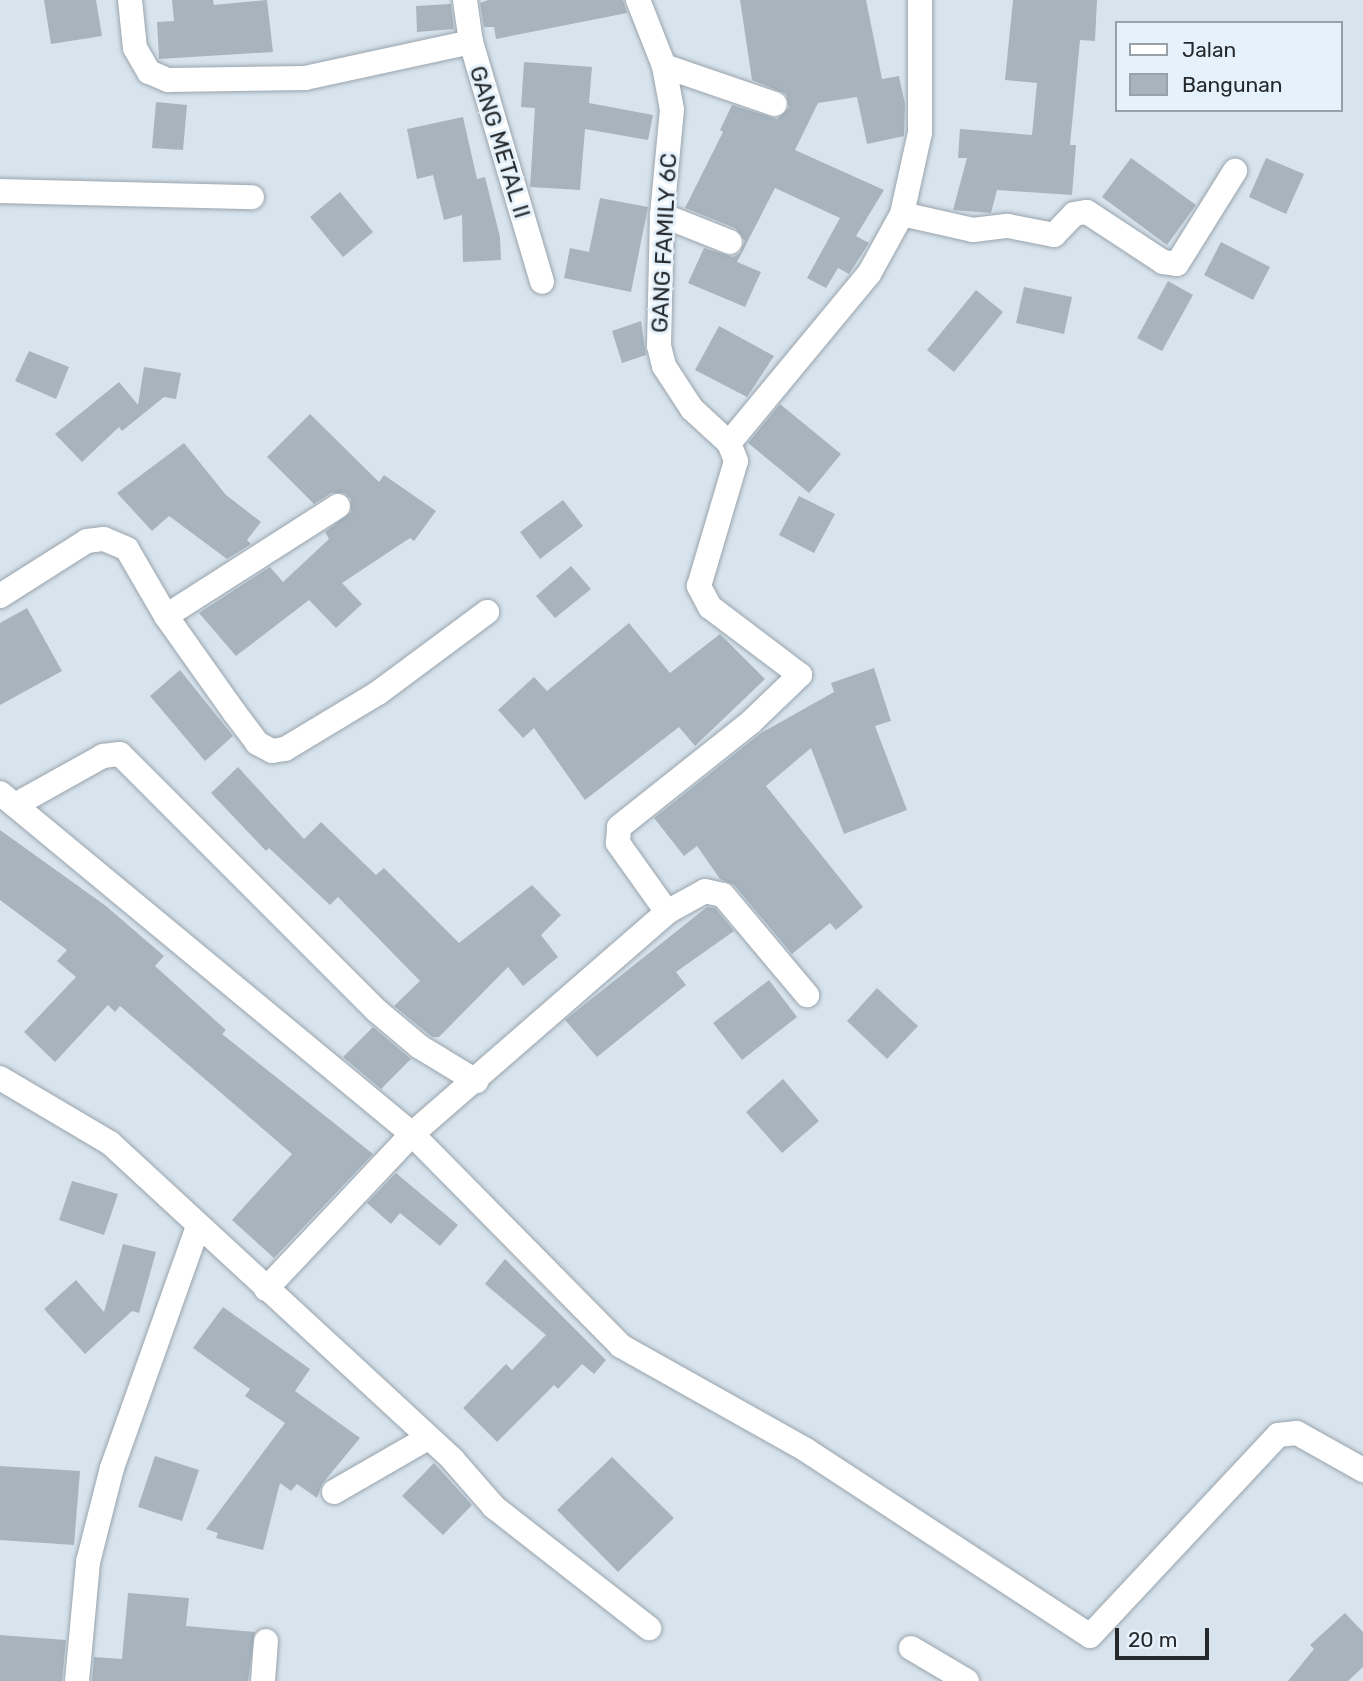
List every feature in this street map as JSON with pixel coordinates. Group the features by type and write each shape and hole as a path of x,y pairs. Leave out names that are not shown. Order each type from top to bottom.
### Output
{"street":[{"path":"130,0 135,48 149,72 168,80 305,78 471,42"},
{"name":"GANG METAL II","path":"464,0 471,42 542,282"},
{"name":"GANG FAMILY 6C","path":"638,0 664,66 672,110 662,215 659,346 664,366 692,409 729,443"},
{"path":"667,912 618,844 619,827 751,722 800,676 710,607 699,586 735,471 729,443 869,274 902,214 920,132 920,0"},
{"path":"664,66 775,104"},
{"path":"902,214 973,230 1008,226 1054,235 1074,214 1087,212 1163,262 1177,264 1235,171"},
{"path":"0,191 251,197"},
{"path":"662,215 730,242"},
{"path":"166,616 338,506"},
{"path":"0,596 87,541 104,538 127,549 166,616 257,743 272,751 285,749 378,693 487,612"},
{"path":"476,1081 420,1047 377,1011 120,754 103,756 7,799 412,1134 621,1346 806,1450 1090,1636 1278,1435 1297,1433 1363,1470"},
{"path":"267,1289 412,1134 667,912 705,891 723,895 807,995"},
{"path":"0,1078 110,1143 428,1438 494,1507 649,1628"},
{"path":"77,1681 88,1562 112,1468 198,1226"},
{"path":"334,1492 428,1438"},
{"path":"263,1681 266,1641"},
{"path":"911,1648 967,1681"}],"building":[{"path":"44,0 96,0 102,36 51,44"},
{"path":"172,0 213,0 214,5 267,0 273,52 159,59 157,22 174,21"},
{"path":"488,0 623,0 627,13 496,39 494,27 484,27 480,3"},
{"path":"740,0 866,0 882,79 899,76 905,104 904,136 867,144 857,97 818,103 795,150 884,190 856,236 869,243 849,274 838,268 826,288 807,278 840,218 775,188 737,262 761,272 745,307 688,283 704,248 733,257 740,253 745,241 735,228 685,208 723,132 720,130 732,105 777,119 789,108 786,94 752,80"},
{"path":"1013,0 1097,0 1095,41 1080,40 1070,145 1076,145 1072,195 997,190 991,213 953,210 967,158 958,158 960,129 1032,135 1037,83 1005,80"},
{"path":"451,4 454,29 417,32 416,6"},
{"path":"524,62 592,67 589,103 653,115 648,140 585,129 580,190 530,187 535,108 521,107"},
{"path":"156,102 187,105 183,150 152,148"},
{"path":"463,117 477,179 485,177 500,237 501,260 463,262 462,215 444,220 433,175 417,179 407,129"},
{"path":"1131,158 1196,205 1167,245 1102,197"},
{"path":"1266,158 1304,174 1286,214 1249,197"},
{"path":"340,192 373,232 343,257 310,217"},
{"path":"600,198 648,207 631,292 564,278 570,248 589,252"},
{"path":"1221,242 1270,267 1253,300 1204,275"},
{"path":"1168,281 1193,295 1162,351 1137,338"},
{"path":"1024,287 1072,297 1064,334 1016,323"},
{"path":"976,290 1003,312 954,372 927,350"},
{"path":"641,321 646,355 622,363 612,331"},
{"path":"719,326 774,356 747,397 695,370"},
{"path":"29,351 69,367 56,399 15,381"},
{"path":"144,367 181,373 176,399 164,397 122,431 119,427 82,462 55,434 119,382 138,405"},
{"path":"780,404 841,454 809,493 748,443"},
{"path":"310,414 379,482 384,475 436,511 414,541 410,538 342,583 362,604 336,628 309,600 236,656 199,613 270,567 283,582 329,539 325,532 351,512 351,499 344,493 331,493 314,504 267,457"},
{"path":"184,443 226,495 261,522 247,540 251,544 227,559 169,516 152,531 117,493"},
{"path":"799,496 835,514 814,553 779,535"},
{"path":"563,500 583,526 540,559 520,532"},
{"path":"571,566 591,589 555,618 536,596"},
{"path":"27,608 62,671 0,705 0,623"},
{"path":"629,623 670,673 720,634 765,679 695,746 679,727 585,800 534,728 523,738 498,710 534,677 547,691"},
{"path":"874,668 891,721 875,726 907,810 844,834 811,748 766,786 863,907 836,930 830,923 792,954 734,885 720,879 697,846 684,856 654,818 761,733 834,692 831,683"},
{"path":"180,670 233,736 205,761 150,696"},
{"path":"238,767 304,839 321,822 376,875 384,868 459,943 532,885 561,915 541,935 558,957 523,986 508,967 439,1037 432,1037 394,1006 420,981 338,897 330,905 269,848 266,851 211,793"},
{"path":"0,830 106,906 164,956 155,966 226,1030 222,1034 373,1154 274,1258 232,1220 292,1154 120,1006 115,1012 108,1005 55,1062 24,1032 76,977 57,961 67,950 0,900"},
{"path":"707,907 715,908 734,931 676,972 686,985 597,1057 565,1020"},
{"path":"769,980 797,1017 742,1060 713,1023"},
{"path":"877,988 918,1026 887,1059 847,1021"},
{"path":"373,1027 411,1059 381,1089 343,1057"},
{"path":"783,1079 819,1121 782,1153 746,1112"},
{"path":"396,1173 458,1225 440,1246 400,1213 391,1224 367,1203"},
{"path":"72,1181 118,1194 104,1235 59,1220"},
{"path":"123,1244 156,1252 139,1313 132,1311 85,1354 44,1309 76,1280 104,1312"},
{"path":"505,1259 606,1360 594,1374 582,1364 558,1389 554,1385 497,1442 463,1408 506,1364 512,1370 546,1335 485,1284"},
{"path":"223,1307 310,1369 295,1391 360,1438 322,1484 317,1498 297,1484 291,1491 280,1483 263,1550 216,1538 218,1533 206,1529 285,1423 245,1396 250,1389 193,1348"},
{"path":"155,1456 199,1470 182,1521 138,1507"},
{"path":"612,1457 674,1518 618,1572 557,1510"},
{"path":"434,1463 472,1505 443,1535 402,1496"},
{"path":"0,1466 80,1471 74,1545 0,1540"},
{"path":"128,1593 189,1598 186,1626 255,1632 248,1681 92,1681 94,1657 122,1659"},
{"path":"1345,1613 1363,1632 1363,1667 1348,1681 1288,1681 1314,1649 1310,1645"},
{"path":"0,1635 66,1640 62,1681 0,1681"}]}
